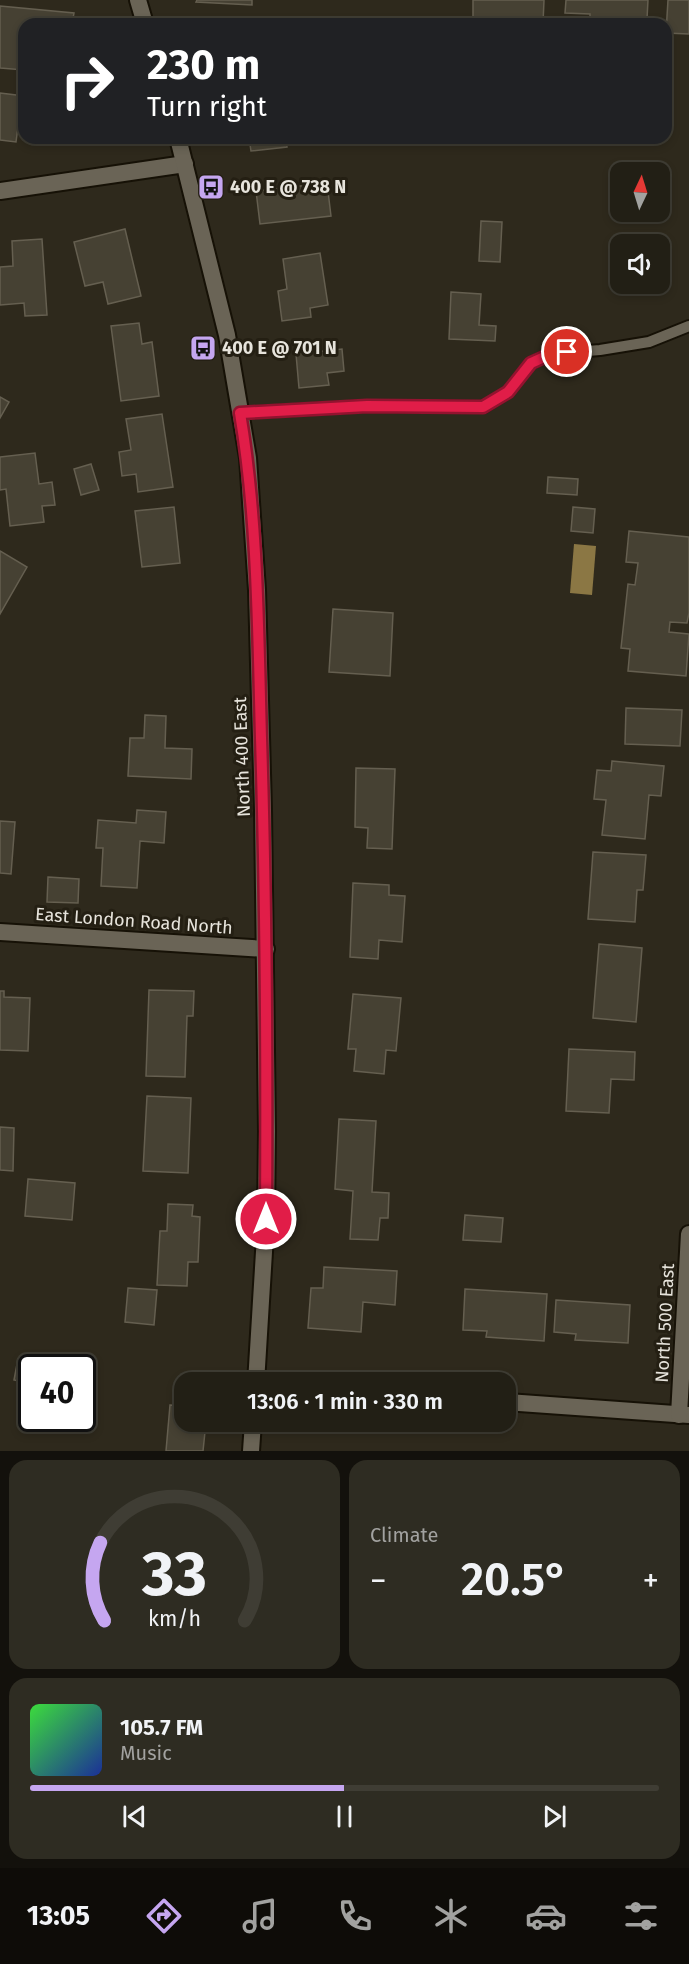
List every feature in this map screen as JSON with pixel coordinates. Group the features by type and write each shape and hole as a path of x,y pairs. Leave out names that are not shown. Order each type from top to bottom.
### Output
{"street":[{"path":"138,0 143,18"},
{"name":"North 400 East","path":"180,144 226,334 248,458 257,590 266,949 266,1219 257,1372"},
{"path":"0,191 185,164"},
{"name":"East London Road North","path":"0,932 266,949"},
{"name":"North 500 East","path":"684,1415 689,1234"},
{"path":"516,1403 684,1415"},
{"path":"250,1451 252,1432"}],"lane":[{"path":"240,413 367,406 483,407 508,392 531,363 551,354 600,350 649,342 689,326"}],"shaded area":[{"path":"574,544 596,546 592,595 570,593"}],"building":[{"path":"197,0 252,0 252,5 196,2"},
{"path":"473,0 544,0 543,18 473,18"},
{"path":"566,0 648,0 647,18 590,18 590,14 565,13"},
{"path":"668,0 689,0 689,34 672,33 672,18 667,18"},
{"path":"0,6 74,13 73,18 18,18 18,70 0,68"},
{"path":"0,93 18,95 16,142 0,140"},
{"path":"250,144 287,144 287,147 251,151"},
{"path":"327,183 331,216 260,224 256,191"},
{"path":"481,221 502,222 500,262 479,261"},
{"path":"125,229 141,296 108,304 103,282 85,286 74,242"},
{"path":"42,239 47,315 25,316 24,303 0,305 0,267 13,266 12,241"},
{"path":"320,253 328,305 310,308 311,317 282,321 278,291 287,289 283,259"},
{"path":"451,292 481,294 479,325 496,326 495,341 449,339"},
{"path":"139,323 142,344 152,342 159,396 121,401 111,326"},
{"path":"342,349 344,371 327,373 329,385 299,388 296,354"},
{"path":"0,397 9,402 0,418"},
{"path":"162,414 173,487 138,492 136,474 122,476 119,452 131,450 126,419"},
{"path":"35,453 39,484 52,482 55,505 42,506 44,522 10,526 6,489 0,490 0,457"},
{"path":"91,464 99,490 81,495 74,469"},
{"path":"548,477 578,479 577,495 547,493"},
{"path":"174,507 180,563 142,567 135,511"},
{"path":"573,507 595,509 593,533 571,531"},
{"path":"629,531 689,537 687,623 670,622 669,632 689,634 686,676 628,671 630,649 621,648 628,584 635,585 638,563 626,562"},
{"path":"0,551 27,567 0,614"},
{"path":"333,609 393,613 390,676 329,672"},
{"path":"626,708 682,710 680,746 625,744"},
{"path":"145,715 166,716 165,748 192,749 191,779 128,776 130,738 144,738"},
{"path":"612,761 664,766 661,796 649,795 645,839 602,835 606,800 594,799 597,770 611,771"},
{"path":"356,768 395,769 392,849 367,848 368,828 355,827"},
{"path":"137,810 166,812 164,843 140,841 137,888 101,886 103,848 96,848 98,820 136,823"},
{"path":"0,821 15,822 11,874 0,873"},
{"path":"593,852 646,855 643,890 637,890 635,922 588,919"},
{"path":"48,877 79,879 78,903 47,902"},
{"path":"353,883 389,885 389,895 405,896 402,942 379,940 378,959 350,957"},
{"path":"599,944 642,948 636,1022 593,1018"},
{"path":"149,990 194,991 193,1016 187,1016 185,1077 146,1076"},
{"path":"0,991 4,991 4,997 30,998 28,1051 0,1050"},
{"path":"353,994 401,998 396,1051 386,1050 384,1074 354,1071 356,1049 348,1049"},
{"path":"569,1049 635,1052 634,1080 611,1079 609,1113 566,1111"},
{"path":"147,1096 191,1098 188,1173 143,1171"},
{"path":"339,1119 376,1121 372,1192 389,1193 388,1218 380,1218 378,1240 350,1239 353,1191 335,1189"},
{"path":"0,1127 14,1128 13,1171 0,1170"},
{"path":"28,1179 75,1183 72,1220 25,1216"},
{"path":"168,1204 193,1205 192,1216 200,1217 198,1262 188,1262 187,1286 157,1285 160,1231 167,1231"},
{"path":"465,1215 503,1218 501,1242 463,1240"},
{"path":"324,1267 397,1271 395,1305 363,1302 361,1332 308,1328 311,1288 323,1288"},
{"path":"128,1288 157,1290 154,1325 125,1322"},
{"path":"465,1289 547,1294 544,1341 486,1337 487,1331 463,1330"},
{"path":"556,1300 630,1305 628,1343 575,1340 576,1334 554,1332"},
{"path":"18,1359 18,1381 14,1380"},
{"path":"170,1405 174,1405 174,1432 205,1432 203,1451 166,1451"}],"place":[{"name":"400 E @ 738 N","path":"211,187"},
{"name":"400 E @ 701 N","path":"203,348"}],"route":[{"path":"266,1219 265,926 257,590 248,458 240,413 367,406 483,407 508,392 531,363 551,354 567,352"}]}
